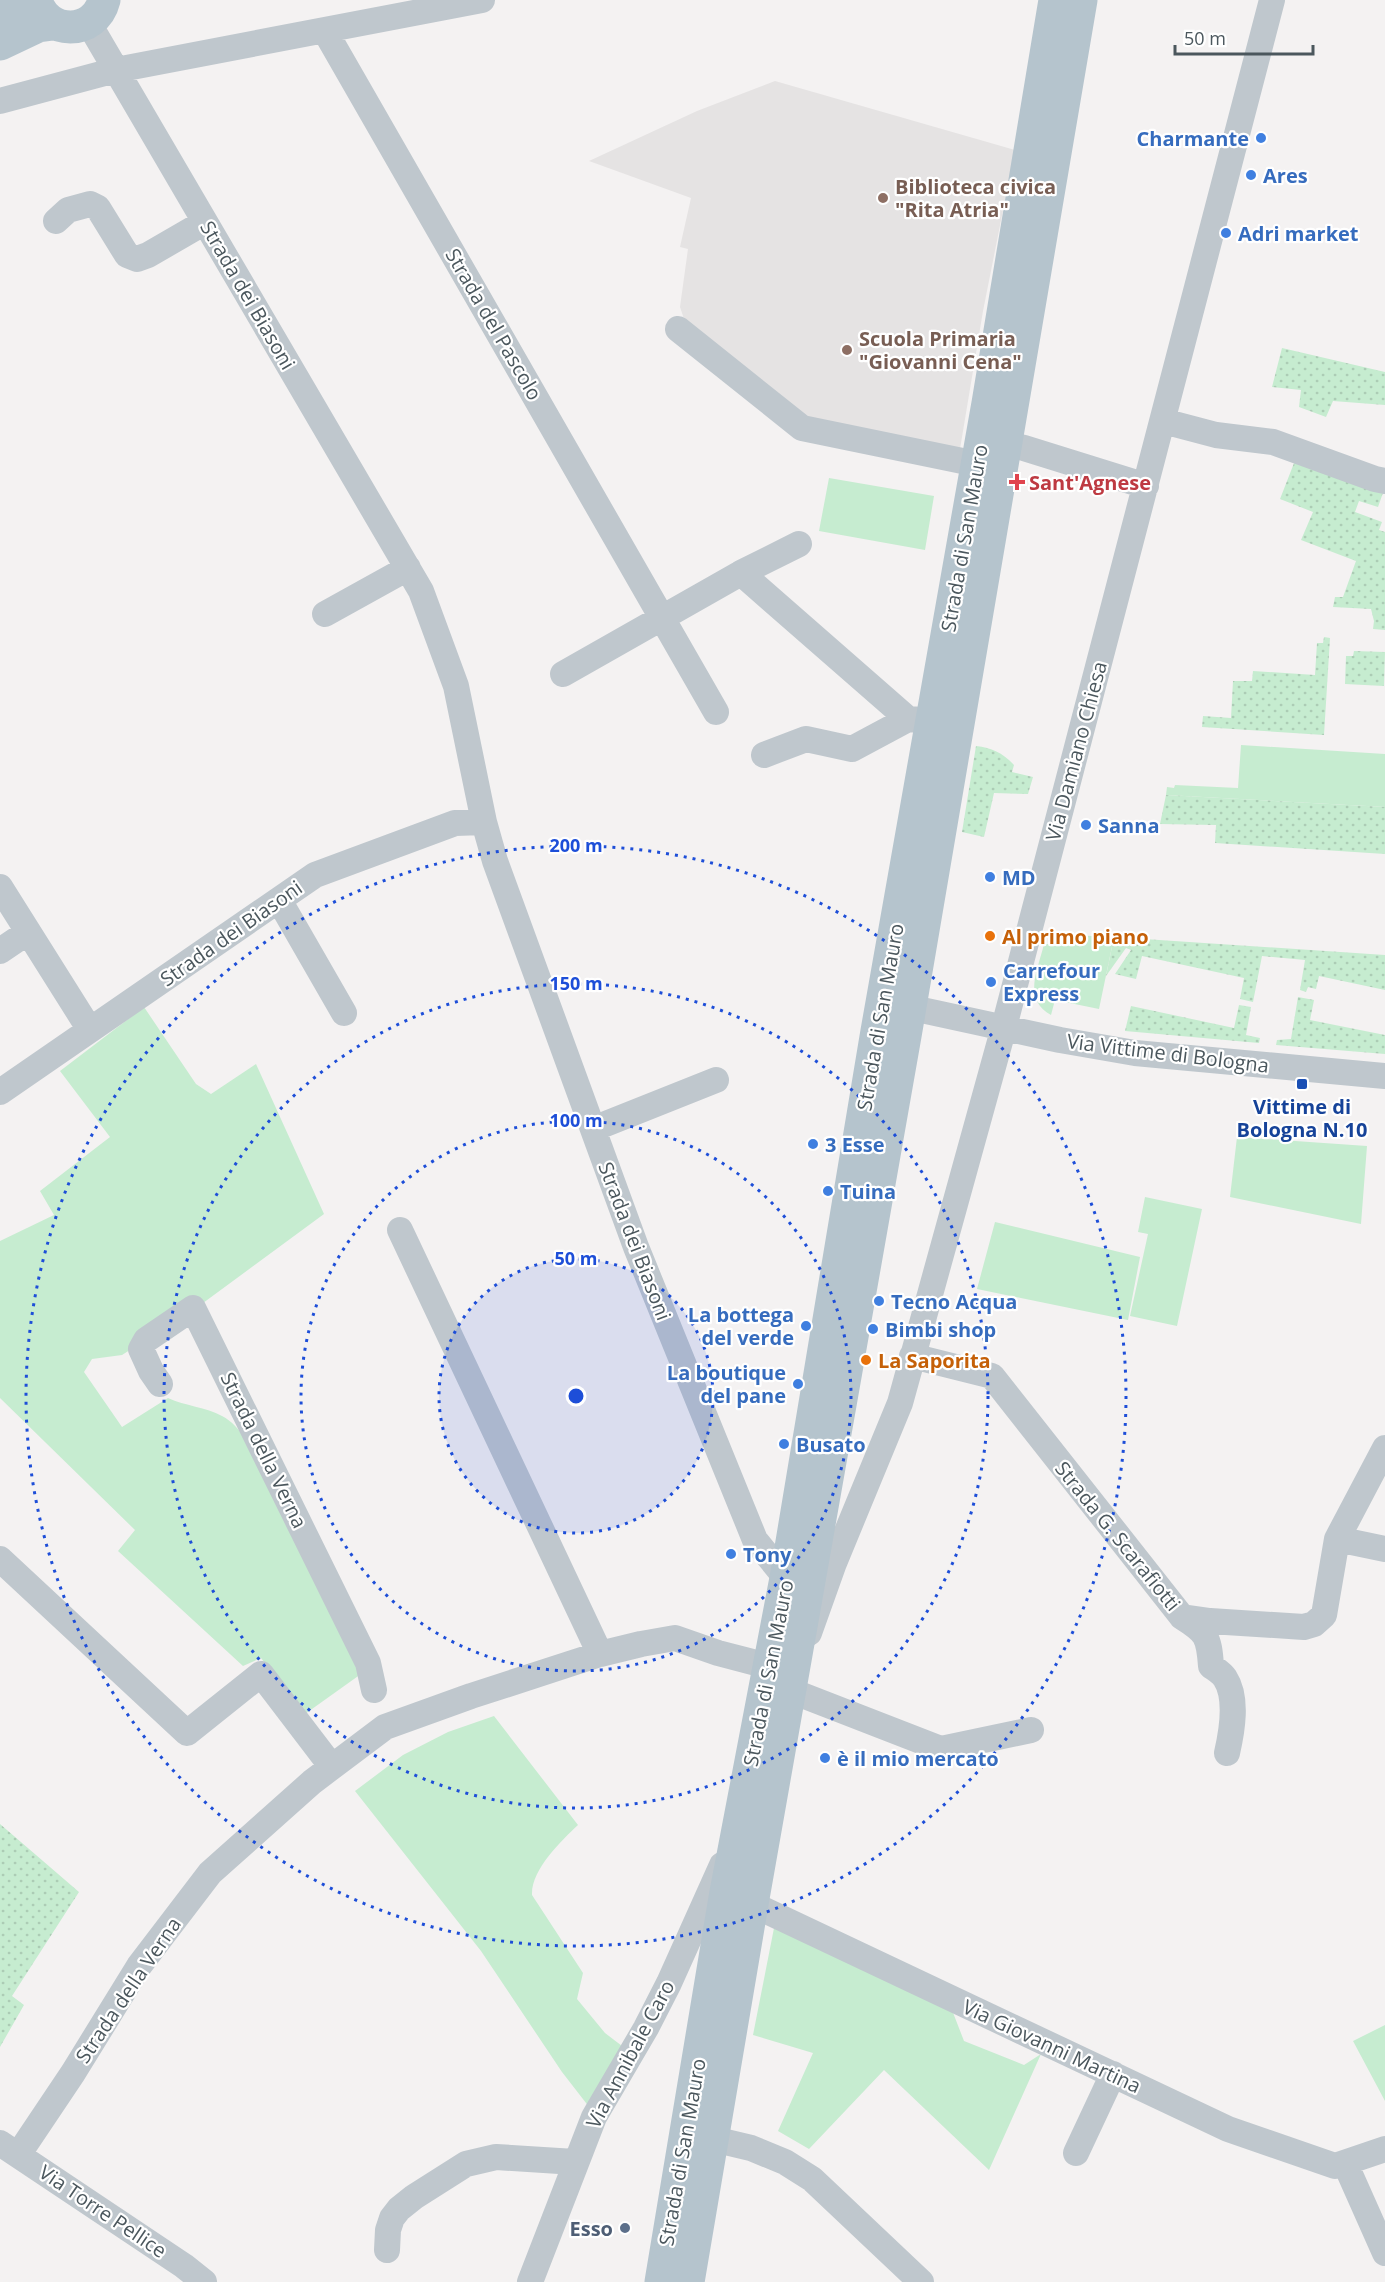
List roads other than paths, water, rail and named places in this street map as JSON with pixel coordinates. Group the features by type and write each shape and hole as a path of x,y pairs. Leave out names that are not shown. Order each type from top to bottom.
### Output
{"main road":[{"path":"0,12 23,0"},
{"name":"Strada di San Mauro","path":"661,2282 784,1676 810,1570 896,1004 988,448 1055,0"},
{"name":"Strada di San Mauro","path":"896,1004 920,720 988,448 1081,0"},
{"path":"0,44 38,26 45,12 68,27 79,26 96,11"},
{"name":"Strada di San Mauro","path":"688,2282 713,2139 739,1898 738,1829 784,1676"}],"street":[{"path":"0,101 116,70 482,0"},
{"name":"Via Damiano Chiesa","path":"810,1570 900,1403 1004,1027 1272,0"},
{"name":"Strada dei Biasoni","path":"96,11 116,70 421,591 456,686 484,822 495,861 636,1247 754,1540 810,1570"},
{"name":"Strada del Pascolo","path":"325,31 716,712"},
{"path":"56,221 68,210 90,204 98,207 127,255 137,259 205,222"},
{"path":"678,329 802,428 988,448 1146,486"},
{"path":"1163,421 1216,435 1273,442 1385,481"},
{"path":"563,674 741,573 799,544"},
{"path":"325,614 408,568"},
{"path":"741,573 920,720 852,749 806,739 764,755"},
{"name":"Strada dei Biasoni","path":"0,1092 315,875 454,823 484,822"},
{"path":"0,886 90,1030"},
{"path":"279,900 344,1013"},
{"path":"0,951 28,932"},
{"name":"Via Vittime di Bologna","path":"896,1004 1060,1040 1135,1053 1385,1076"},
{"path":"593,1129 716,1080"},
{"path":"400,1230 600,1654"},
{"name":"Strada della Verna","path":"160,1384 141,1349 146,1340 193,1308 368,1663 374,1690"},
{"name":"Strada G. Scarafiotti","path":"912,1356 992,1376 1182,1617 1304,1627 1314,1624 1324,1615 1337,1539 1385,1448"},
{"path":"1337,1539 1385,1549"},
{"path":"0,1559 187,1733 261,1674 332,1767"},
{"path":"1182,1617 1202,1630 1210,1652 1210,1666 1225,1678 1232,1699 1233,1724 1227,1753"},
{"name":"Strada della Verna","path":"9,2149 73,2073 139,1966 210,1873 312,1782 386,1727 471,1696 600,1654 675,1638 784,1676 941,1749 1031,1730"},
{"name":"Via Annibale Caro","path":"530,2282 594,2116 646,2028 669,1983 738,1829"},
{"name":"Via Giovanni Martina","path":"739,1898 1228,2129 1335,2166 1385,2149"},
{"path":"1076,2153 1113,2074"},
{"path":"713,2139 751,2148 785,2162 812,2179 921,2282"},
{"name":"Via Torre Pellice","path":"9,2149 184,2266 204,2282"},
{"path":"387,2250 388,2230 392,2218 399,2210 414,2197 466,2164 496,2157 575,2162"},
{"path":"1345,2163 1385,2253"}],"place":[{"name":"Charmante","path":"1261,138"},
{"name":"Ares","path":"1251,175"},
{"name":"Biblioteca civica \"Rita Atria\"","path":"883,198"},
{"name":"Adri market","path":"1226,233"},
{"name":"Scuola Primaria \"Giovanni Cena\"","path":"847,350"},
{"name":"Sant'Agnese","path":"1017,482"},
{"name":"Sanna","path":"1086,825"},
{"name":"MD","path":"990,877"},
{"name":"Al primo piano","path":"990,936"},
{"name":"Carrefour Express","path":"991,982"},
{"name":"Vittime di Bologna N.10","path":"1302,1084"},
{"name":"3 Esse","path":"813,1144"},
{"name":"Tuina","path":"828,1191"},
{"name":"Tecno Acqua","path":"879,1301"},
{"name":"La bottega del verde","path":"806,1326"},
{"name":"Bimbi shop","path":"873,1329"},
{"name":"La Saporita","path":"866,1360"},
{"name":"La boutique del pane","path":"798,1384"},
{"name":"Busato","path":"784,1444"},
{"name":"Tony","path":"731,1554"},
{"name":"è il mio mercato","path":"825,1758"},
{"name":"Esso","path":"625,2228"}]}
